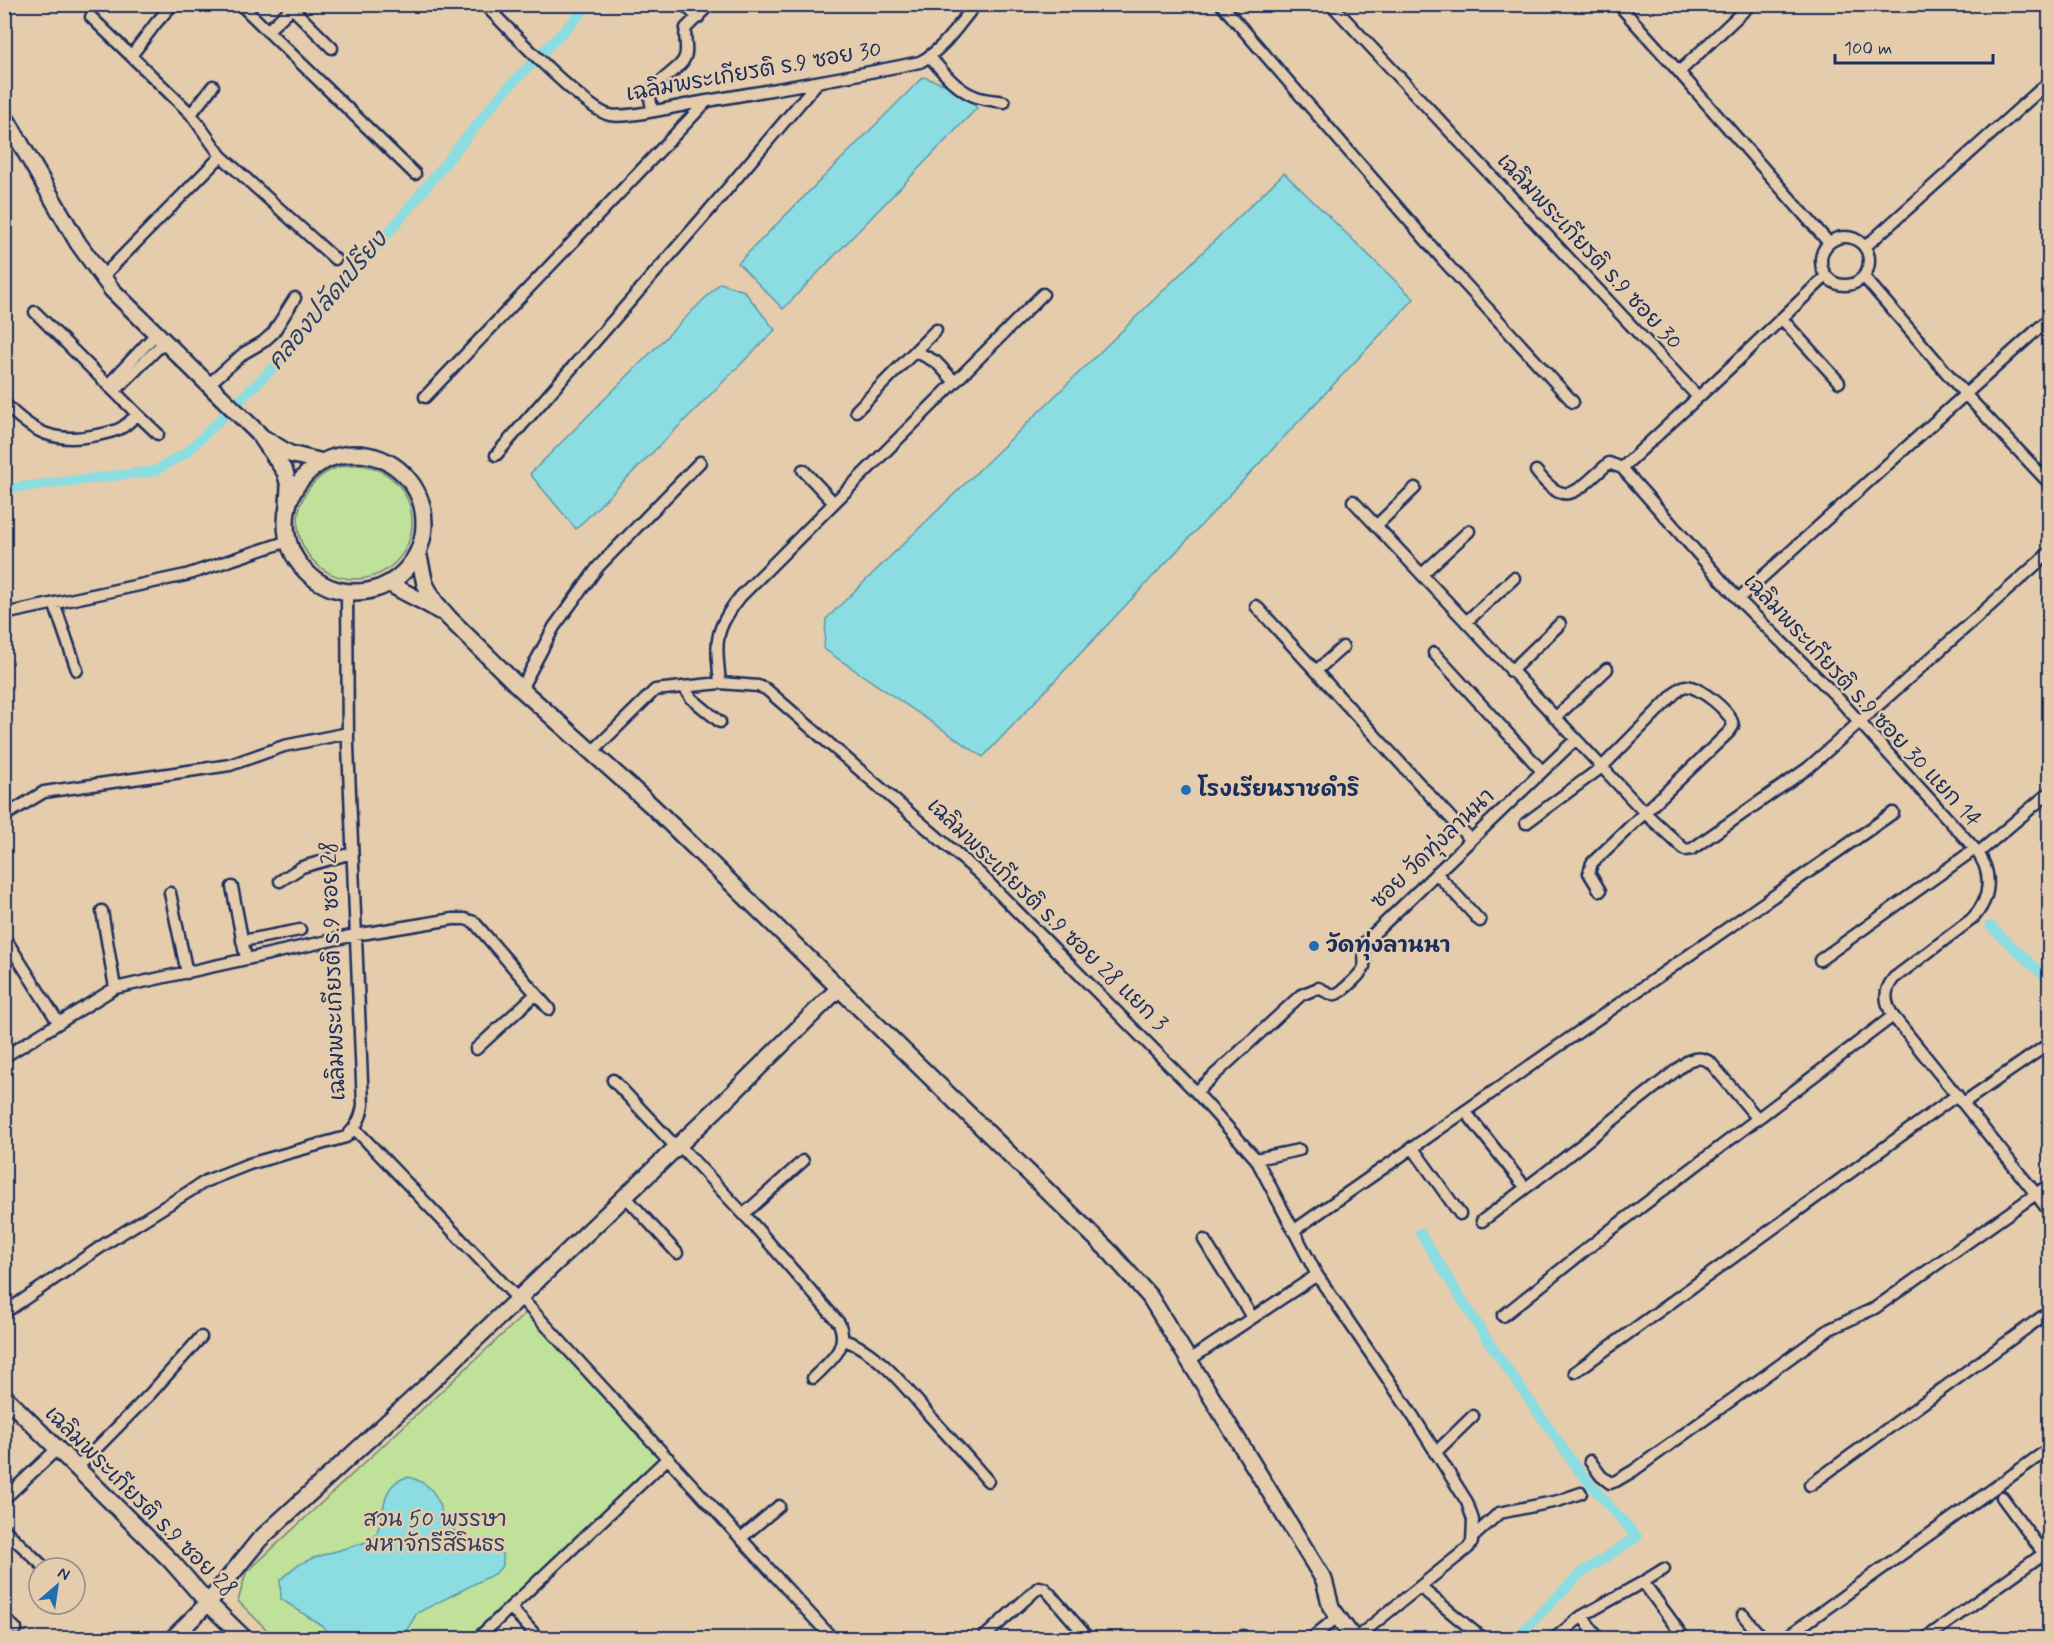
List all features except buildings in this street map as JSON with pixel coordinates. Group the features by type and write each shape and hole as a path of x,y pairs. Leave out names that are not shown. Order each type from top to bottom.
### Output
{"main road":[{"path":"4,115 78,243 112,290 260,435 290,454 323,462"},
{"path":"260,435 285,472 289,486 286,529 288,541 297,559 310,575 327,585 347,591 368,590 389,583 406,570 418,552 424,525 419,498 404,475 394,466 368,455 341,455 323,462 307,472 288,504"},
{"path":"418,552 425,585 435,602 449,618 521,689 651,805 1111,1253 1150,1297 1324,1580 1331,1607 1337,1617 1355,1638"},
{"path":"389,583 404,594 430,605 449,618"},
{"path":"173,1638 208,1603 259,1540 431,1382 678,1146 838,989"},
{"name":"เฉลิมพระเกียรติ ร.9 ซอย 28","path":"4,1396 171,1561 208,1603 244,1638"}],"street":[{"path":"131,56 172,4"},
{"path":"240,4 415,174"},
{"name":"เฉลิมพระเกียรติ ร.9 ซอย 30","path":"484,4 560,78 592,106 610,116 817,83 920,62 930,57 951,36 976,4"},
{"path":"684,4 698,18"},
{"path":"652,111 650,97 653,90 683,61 687,49 686,28 710,4"},
{"path":"1221,4 1444,261 1573,402"},
{"name":"เฉลิมพระเกียรติ ร.9 ซอย 30","path":"1331,4 1698,397"},
{"path":"1618,4 1828,243"},
{"path":"1679,72 1751,4"},
{"path":"267,31 292,6 332,48"},
{"path":"91,17 191,114 221,156 335,259"},
{"path":"930,57 946,75 968,93 1004,102"},
{"path":"1865,246 2049,81"},
{"path":"496,455 817,83"},
{"path":"191,114 213,86"},
{"path":"424,397 708,101"},
{"path":"102,277 221,156"},
{"path":"1843,237 1852,237 1865,246 1870,262 1864,277 1858,282 1845,285 1838,284 1826,276 1821,259 1828,243 1843,237"},
{"path":"1536,471 1555,492 1570,494 1609,463 1622,468 1826,276"},
{"path":"1864,277 1965,394 2049,484"},
{"path":"720,683 716,645 727,613 740,597 1043,294"},
{"path":"213,390 244,353 273,333 296,298"},
{"path":"35,312 158,434"},
{"path":"1738,599 2049,318"},
{"path":"1782,319 1839,382"},
{"path":"856,411 936,330"},
{"path":"112,387 160,338"},
{"path":"915,351 936,362 955,382"},
{"path":"4,403 20,420 61,439 79,439 120,430 126,427 137,414"},
{"path":"521,689 554,627 598,567 700,462"},
{"name":"เฉลิมพระเกียรติ ร.9 ซอย 30 แยก 14","path":"1622,468 1738,599 1860,721 1977,851 1988,871 1986,892 1979,911 1972,919 1894,978 1886,992 1886,1000 1893,1016 2049,1213"},
{"path":"803,470 834,503"},
{"path":"1377,525 1415,488"},
{"path":"1353,501 1644,812 1681,848 1692,849 1808,768 2049,552"},
{"path":"1422,574 1469,531"},
{"path":"4,614 186,575 288,541"},
{"path":"1466,622 1514,578"},
{"name":"เฉลิมพระเกียรติ ร.9 ซอย 28","path":"4,1313 108,1242 206,1181 249,1164 346,1137 354,1129 361,1116 363,1105 348,734 347,591"},
{"path":"54,603 77,670"},
{"path":"1256,606 1470,840"},
{"path":"1511,671 1560,624"},
{"path":"1316,671 1343,647"},
{"path":"1434,653 1542,771"},
{"path":"1555,718 1607,669"},
{"name":"เฉลิมพระเกียรติ ร.9 ซอย 28 แยก 3","path":"593,751 648,694 655,690 720,683 758,686 776,697 980,874 1196,1092 1256,1159 1317,1275 1467,1502 1473,1520 1473,1537"},
{"path":"1526,824 1602,767 1679,689 1685,686 1698,689 1728,714 1733,726 1729,732 1592,863 1589,873 1600,891"},
{"path":"684,687 691,698 720,722"},
{"path":"4,816 44,792 230,765 284,746 348,734"},
{"name":"ซอย วัดทุ่งลานนา","path":"1196,1092 1301,995 1318,988 1337,993 1359,975 1365,965 1363,946 1365,942 1575,740"},
{"path":"1821,960 1977,851 2049,792"},
{"path":"1293,1231 1893,813"},
{"path":"280,881 302,867 352,853"},
{"path":"1436,873 1480,921"},
{"path":"232,887 246,959"},
{"path":"170,894 187,973"},
{"path":"102,911 115,988"},
{"path":"4,1057 115,988 355,935 453,919 474,922 484,931 549,1010"},
{"path":"242,941 300,930"},
{"path":"8,943 58,1022"},
{"path":"476,1049 536,994"},
{"path":"1503,1316 1608,1232 1893,1016"},
{"path":"1575,1372 1960,1099 2049,1043"},
{"path":"1482,1221 1688,1061 1695,1058 1710,1062 1758,1119"},
{"path":"613,1080 744,1214 839,1323 844,1333 843,1340 835,1356 813,1378"},
{"path":"1465,1111 1521,1182"},
{"path":"354,1129 518,1297 832,1638"},
{"path":"1412,1147 1460,1214"},
{"path":"1256,1159 1299,1150"},
{"path":"744,1214 803,1161"},
{"path":"1590,1461 1601,1476 1610,1483 1633,1472 1830,1329 1875,1308 2049,1184"},
{"path":"625,1196 676,1252"},
{"path":"1204,1240 1252,1317"},
{"path":"1189,1360 1317,1275"},
{"path":"1810,1485 2049,1311"},
{"path":"77,1468 150,1394 201,1337"},
{"path":"843,1340 856,1344 872,1355 913,1395 988,1481"},
{"path":"1435,1453 1473,1416"},
{"path":"1785,1638 2049,1448"},
{"path":"4,1499 57,1449"},
{"path":"478,1638 668,1458"},
{"path":"1355,1638 1468,1548 1473,1537 1499,1513 1558,1501 1581,1493"},
{"path":"1926,1638 2047,1552 2002,1497"},
{"path":"741,1538 779,1506"},
{"path":"4,1529 32,1556"},
{"path":"1555,1638 1582,1616 1664,1569"},
{"path":"1643,1582 1684,1638"},
{"path":"983,1638 1039,1587 1049,1593 1087,1637"},
{"path":"1420,1587 1482,1638"},
{"path":"511,1608 538,1638"},
{"path":"1743,1615 1762,1638"},
{"path":"1582,1616 1598,1638"},
{"path":"1312,1638 1337,1617"},
{"path":"4,1618 16,1629"}],"green space":[{"path":"355,465 377,469 395,482 408,500 412,522 408,544 395,562 377,575 355,579 333,575 315,562 302,544 298,522 302,500 315,482 333,469"},
{"name":"สวน 50 พรรษา มหาจักรีสิรินธร","path":"530,1309 664,1456 468,1638 275,1638 238,1601 246,1573"}],"water":[{"path":"923,77 956,88 977,108 783,309 738,263"},
{"path":"1284,173 1414,299 983,757 824,649 826,619"},
{"path":"720,283 744,291 775,330 576,529 530,474"},
{"path":"409,1477 421,1482 433,1492 446,1520 453,1529 464,1537 499,1552 503,1555 503,1565 496,1573 417,1613 402,1638 334,1638 321,1625 281,1599 280,1580 296,1566 313,1558 373,1540 378,1532 387,1494 392,1486"}],"waterway":[{"name":"คลองปลัดเปรียง","path":"4,489 155,471 187,452 287,354 313,318 395,225 500,96 590,4"},
{"path":"1990,926 2050,981"},
{"path":"1420,1233 1488,1341 1579,1471 1637,1537 1581,1573 1516,1638"}],"place":[{"name":"โรงเรียนราชดำริ","path":"1186,790"},
{"name":"วัดทุ่งลานนา","path":"1314,946"}]}
